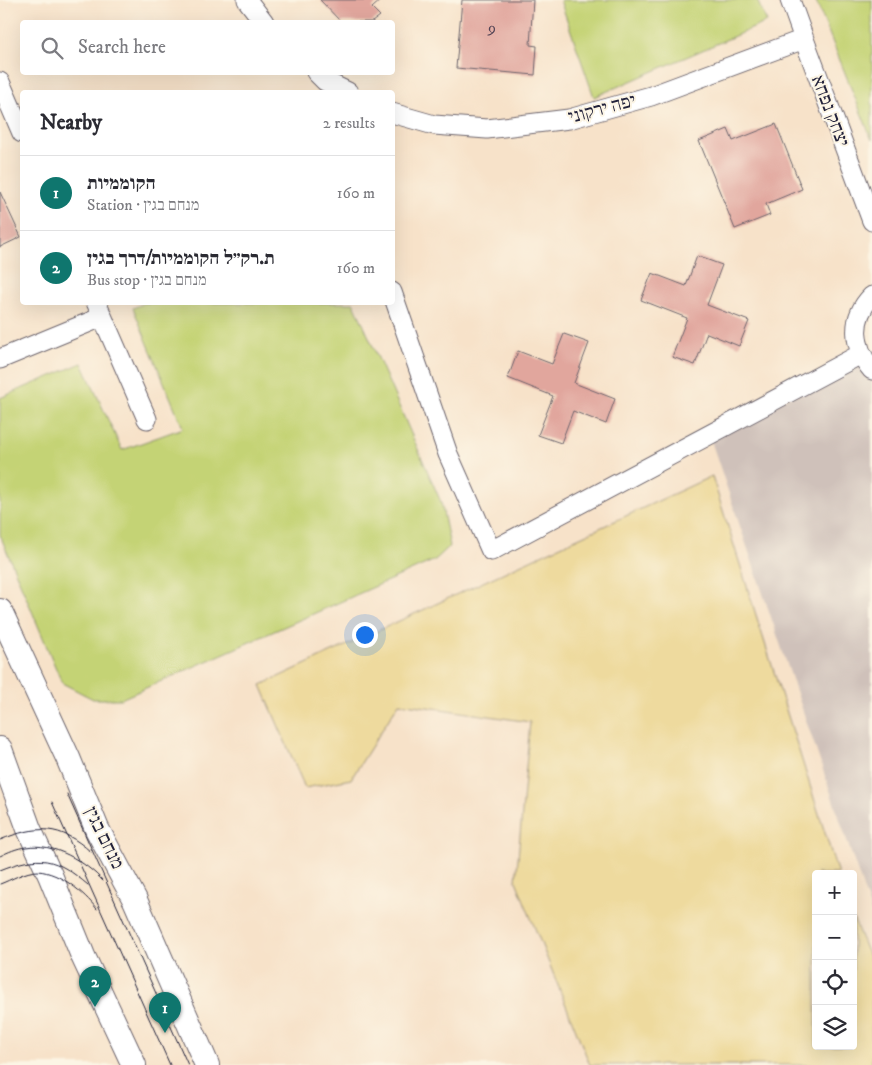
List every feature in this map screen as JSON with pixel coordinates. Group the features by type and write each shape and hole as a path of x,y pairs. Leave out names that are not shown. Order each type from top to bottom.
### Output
{"street":[{"path":"247,0 262,20"},
{"name":"יצחק נפחא","path":"790,0 872,221"},
{"name":"יפה ירקוני","path":"395,114 434,124 487,129 569,119 651,96 804,40"},
{"path":"319,75 325,81 344,90"},
{"path":"0,82 20,128"},
{"path":"872,296 866,302 858,319 856,337 861,354 872,370"},
{"path":"395,301 448,454 491,551 861,354"},
{"path":"0,359 99,310 147,419"},
{"name":"מנחם בגין","path":"0,611 68,758 97,829 135,900 207,1065"},
{"path":"0,749 30,829 83,956 134,1065"}],"shaded area":[{"path":"872,361 872,914 708,432"}],"green space":[{"path":"560,0 757,0 767,22 594,97"},
{"path":"872,0 872,140 816,1"},
{"path":"140,305 355,305 441,502 450,546 435,560 121,699 93,699 62,683 0,535 0,398 82,363 122,450 183,428 133,308"}],"sand":[{"path":"712,476 837,870 812,870 812,1050 857,1050 857,928 872,964 872,1065 590,1065 516,881 530,722 399,703 351,779 305,788 261,685"}],"building":[{"path":"320,0 381,0 372,8 380,16 375,20 339,20"},
{"path":"462,0 533,0 530,45 537,46 535,75 456,68"},
{"path":"776,124 802,189 766,204 770,215 735,229 699,141 728,129 733,141"},
{"path":"0,192 20,237 0,247"},
{"path":"697,256 722,265 707,305 749,321 739,346 707,333 695,365 672,357 687,318 641,300 652,273 686,286"},
{"path":"564,334 589,343 574,383 615,399 606,424 573,411 561,443 538,435 553,396 508,378 518,351 552,364"}],"tram line":[{"path":"67,794 188,1065"},
{"path":"52,802 170,1065"},
{"path":"0,840 25,832 48,830 69,836 91,852"},
{"path":"0,856 23,848 36,846 47,848 68,855 88,867 103,881"},
{"path":"0,870 26,862 47,861 66,869 88,885"},
{"path":"0,884 28,872 38,871 55,875 71,884 97,909"}],"place":[{"name":"ת.רק״ל הקוממיות/דרך בגין","path":"95,1007"},
{"name":"הקוממיות","path":"165,1033"}]}
